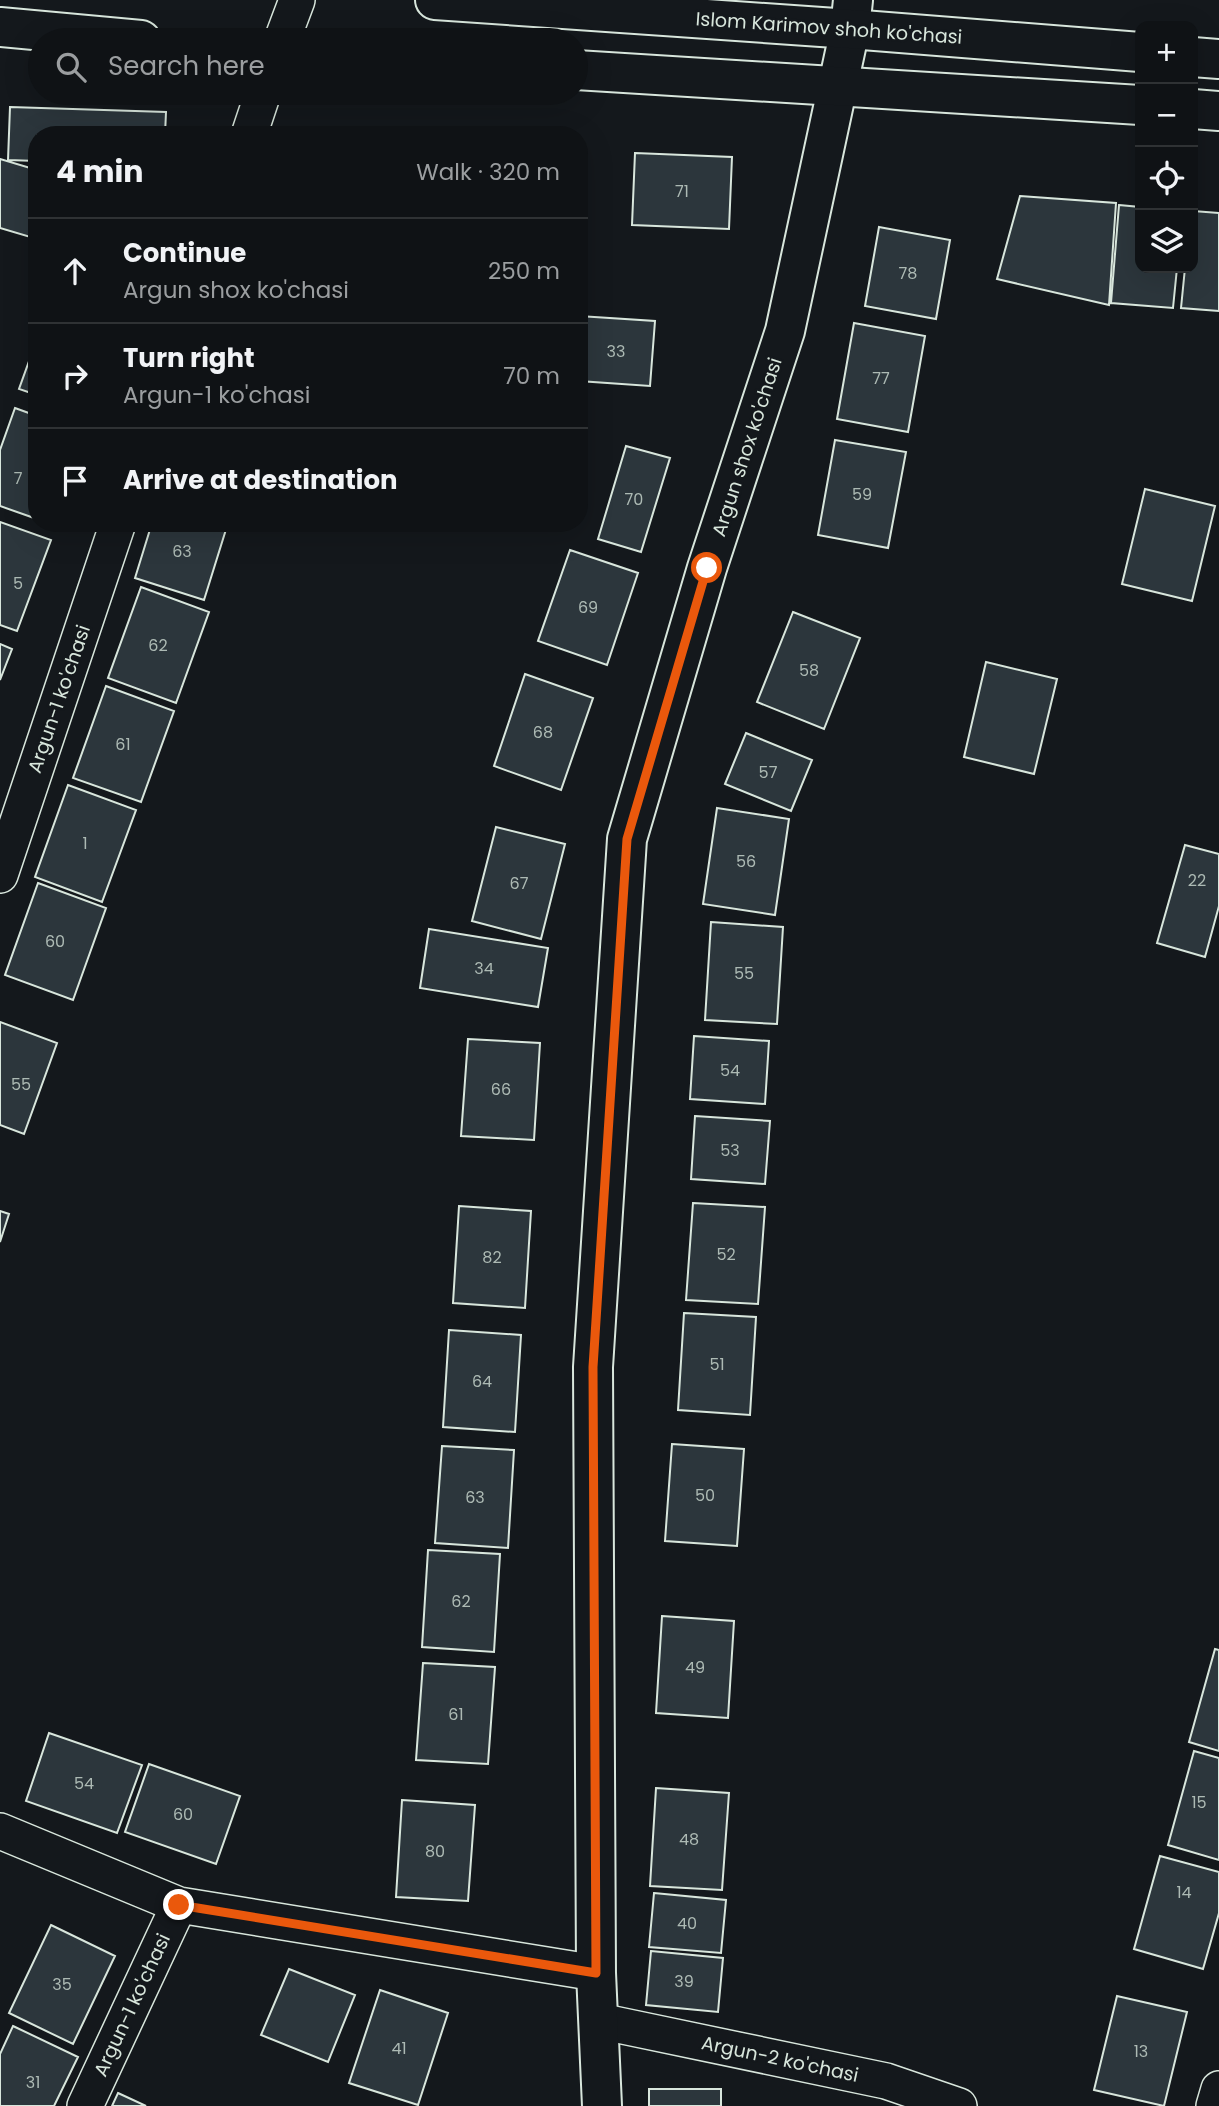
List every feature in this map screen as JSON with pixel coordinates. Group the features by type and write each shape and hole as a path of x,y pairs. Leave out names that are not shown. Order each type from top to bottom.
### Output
{"street":[{"path":"286,28 297,0"},
{"name":"Islom Karimov shoh ko'chasi","path":"435,0 852,15 1135,51"},
{"name":"Argun shox ko'chasi","path":"602,2106 596,1973 593,1367 627,839 707,568 785,331 852,15"},
{"path":"0,27 28,30"},
{"path":"1198,57 1219,59"},
{"path":"588,71 1135,105"},
{"path":"252,126 259,105"},
{"path":"1198,109 1219,111"},
{"name":"Argun-1 ko'chasi","path":"0,875 115,532"},
{"path":"0,1832 179,1905 596,1973"},
{"name":"Argun-1 ko'chasi","path":"85,2106 179,1905"},
{"name":"Argun-2 ko'chasi","path":"599,2021 886,2081 959,2106"},
{"path":"1214,2106 1219,2089"}],"building":[{"path":"10,107 166,112 165,126 28,126 28,161 8,160"},
{"path":"635,153 732,157 729,229 632,225"},
{"path":"0,159 28,167 28,236 0,228"},
{"path":"1020,196 1116,203 1109,305 997,279"},
{"path":"1119,205 1135,207 1135,273 1176,273 1173,308 1111,303"},
{"path":"1198,211 1219,213 1219,311 1181,308 1184,273 1198,273"},
{"path":"879,227 950,240 936,319 865,306"},
{"path":"588,317 655,321 650,386 588,382"},
{"path":"854,323 925,336 908,432 837,419"},
{"path":"28,364 28,392 19,389"},
{"path":"15,408 28,413 28,516 0,506 0,450"},
{"path":"835,440 906,452 888,548 818,535"},
{"path":"626,446 670,458 641,552 598,539"},
{"path":"1145,489 1215,506 1192,601 1122,584"},
{"path":"0,522 51,540 17,631 0,625"},
{"path":"149,532 225,532 204,600 135,578"},
{"path":"570,550 638,573 607,665 538,641"},
{"path":"141,587 209,612 176,703 108,678"},
{"path":"793,612 860,638 824,729 757,702"},
{"path":"0,644 12,649 0,680"},
{"path":"986,662 1057,679 1034,774 964,757"},
{"path":"525,674 593,698 561,790 494,766"},
{"path":"106,686 174,711 141,802 73,778"},
{"path":"746,733 812,760 791,811 725,784"},
{"path":"68,785 136,810 102,902 35,877"},
{"path":"717,808 789,819 775,915 703,904"},
{"path":"496,827 565,844 541,939 472,921"},
{"path":"1185,845 1219,854 1219,906 1205,957 1157,943"},
{"path":"38,883 106,908 73,1000 5,975"},
{"path":"711,922 783,927 777,1024 705,1020"},
{"path":"429,929 548,948 538,1007 420,988"},
{"path":"0,1022 57,1043 24,1134 0,1125"},
{"path":"694,1036 769,1041 765,1104 690,1099"},
{"path":"468,1039 540,1043 534,1140 461,1136"},
{"path":"695,1116 770,1121 765,1184 691,1179"},
{"path":"693,1203 765,1207 758,1304 686,1300"},
{"path":"459,1206 531,1211 525,1308 453,1303"},
{"path":"0,1211 9,1214 0,1242"},
{"path":"684,1313 756,1317 750,1415 678,1410"},
{"path":"449,1330 521,1335 515,1432 443,1427"},
{"path":"672,1444 744,1449 737,1546 665,1541"},
{"path":"442,1446 514,1450 508,1548 435,1543"},
{"path":"428,1550 500,1554 494,1652 422,1647"},
{"path":"662,1616 734,1621 728,1718 656,1713"},
{"path":"1215,1649 1219,1650 1219,1751 1189,1742"},
{"path":"423,1663 495,1667 488,1764 416,1760"},
{"path":"49,1733 142,1765 117,1833 26,1801"},
{"path":"1194,1751 1219,1758 1219,1860 1168,1845"},
{"path":"149,1764 240,1796 216,1864 125,1832"},
{"path":"656,1788 729,1793 722,1890 650,1886"},
{"path":"402,1800 475,1805 468,1901 396,1897"},
{"path":"1160,1856 1219,1872 1219,1913 1203,1969 1134,1949"},
{"path":"654,1893 726,1900 721,1953 649,1947"},
{"path":"51,1925 115,1956 73,2044 9,2013"},
{"path":"651,1951 723,1958 718,2012 646,2005"},
{"path":"289,1969 355,1995 328,2062 261,2035"},
{"path":"380,1990 448,2013 418,2105 349,2083"},
{"path":"1117,1996 1187,2012 1164,2106 1094,2090"},
{"path":"13,2026 78,2057 54,2106 0,2106 0,2054"},
{"path":"649,2089 721,2089 721,2106 649,2106"},
{"path":"118,2093 146,2106 112,2106"}],"route":[{"path":"179,1905 596,1973 593,1367 627,839 707,568"}]}
